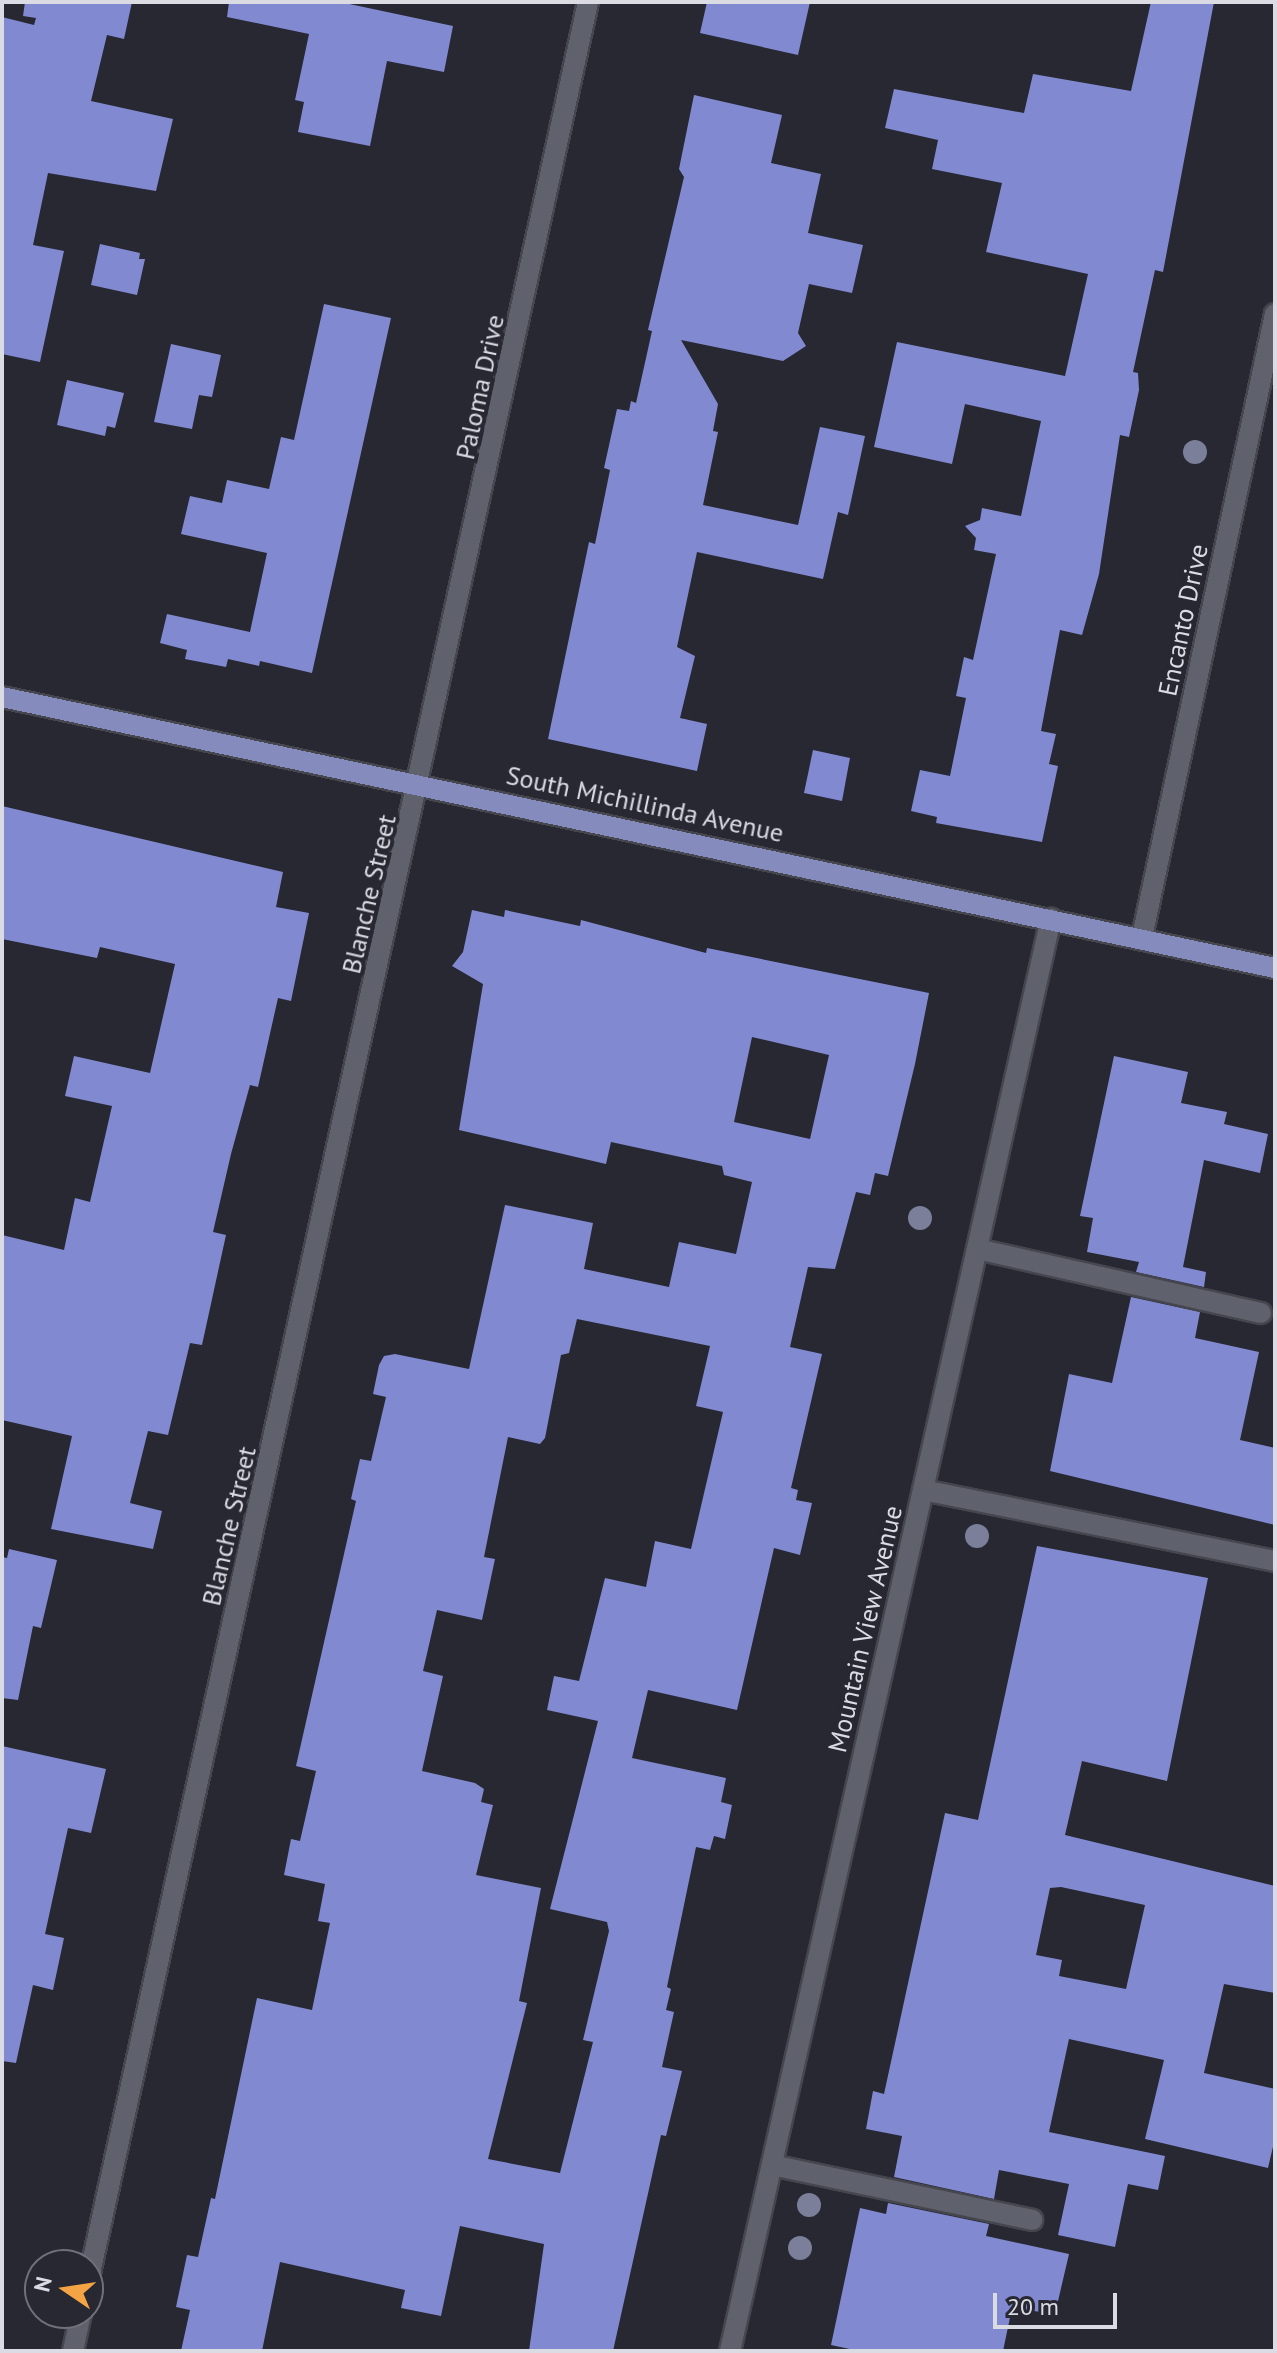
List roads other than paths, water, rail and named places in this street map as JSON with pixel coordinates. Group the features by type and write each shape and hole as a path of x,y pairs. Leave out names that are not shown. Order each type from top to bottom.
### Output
{"main road":[{"name":"South Michillinda Avenue","path":"2,697 421,782 1275,968"}],"street":[{"name":"Paloma Drive","path":"421,782 588,2"},
{"name":"Encanto Drive","path":"1142,937 1275,314"},
{"name":"Blanche Street","path":"95,2249 421,782"},
{"name":"Mountain View Avenue","path":"730,2351 1051,919"},
{"path":"977,1249 1261,1313"},
{"path":"923,1490 1275,1561"},
{"path":"772,2165 1032,2220"},
{"path":"73,2351 78,2329"}]}
